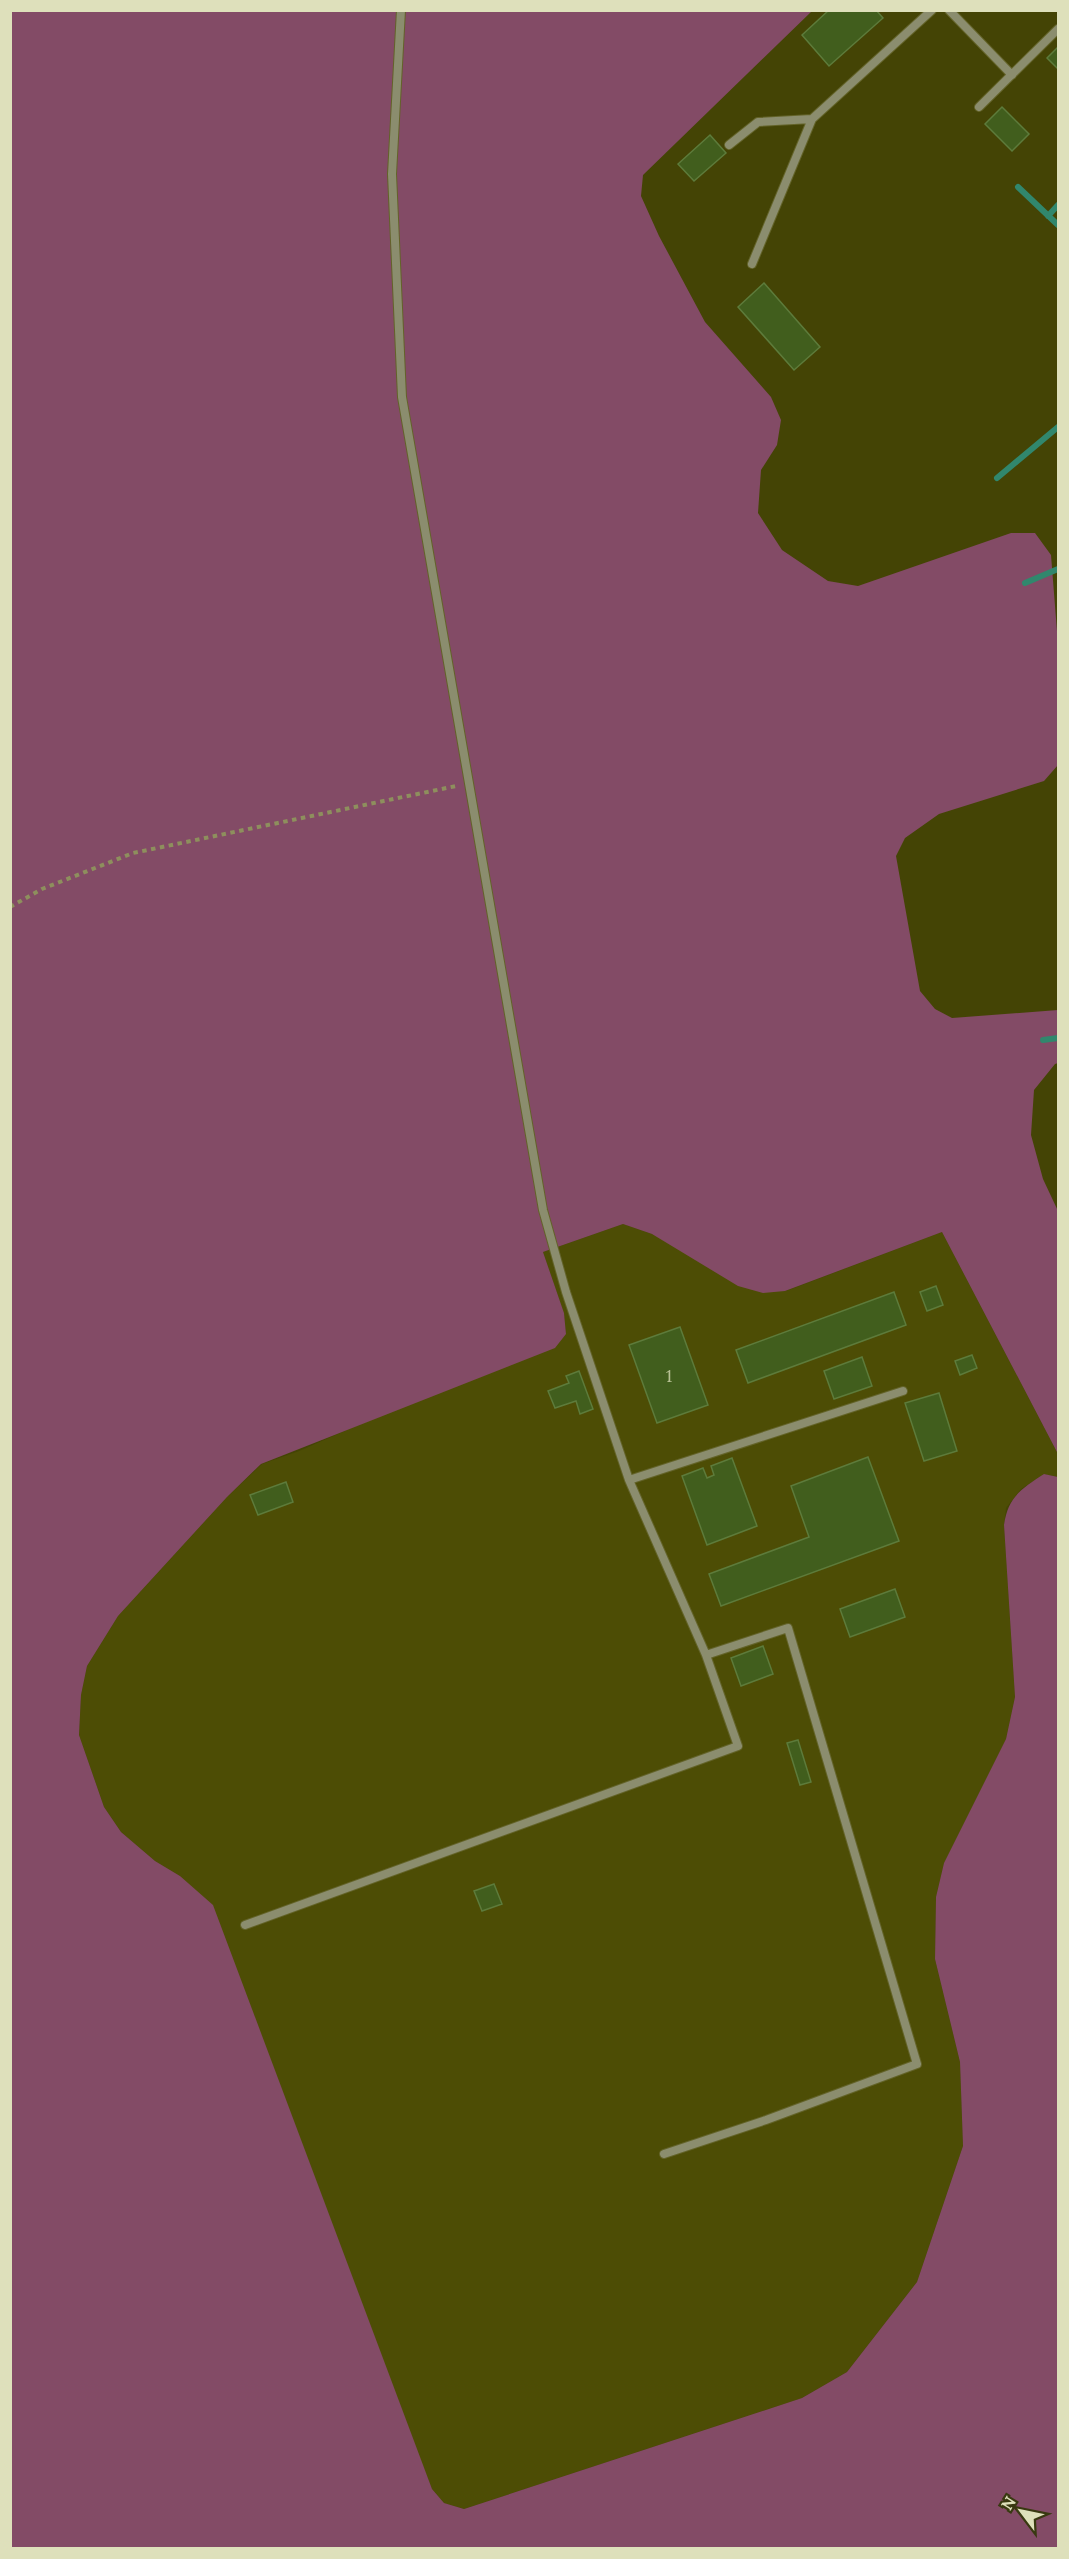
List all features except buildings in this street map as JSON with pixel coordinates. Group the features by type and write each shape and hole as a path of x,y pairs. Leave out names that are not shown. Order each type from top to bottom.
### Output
{"lane":[{"path":"245,1925 738,1746 706,1655 629,1480 566,1292 543,1210 402,397 392,174 400,10"},
{"path":"752,264 812,119 932,10"},
{"path":"949,10 1012,75"},
{"path":"979,107 1059,29"},
{"path":"729,145 758,122 812,119"},
{"path":"629,1480 903,1391"},
{"path":"664,2154 766,2120 917,2064 788,1628 706,1655"}],"path":[{"path":"10,907 42,889 132,853 469,783"}],"shaded area":[{"path":"10,11 812,11 643,175 641,196 659,236 705,322 771,397 781,420 777,445 761,470 758,513 782,550 828,581 858,586 1011,533 1035,533 1051,555 1058,644 1058,765 1044,781 939,814 905,838 896,856 920,991 935,1009 952,1018 1058,1010 1058,1063 1034,1090 1031,1135 1043,1179 1058,1211 1058,1454 942,1232 785,1291 763,1293 738,1286 652,1234 623,1224 543,1252 564,1313 566,1334 555,1348 261,1464 227,1497 118,1616 87,1666 81,1695 79,1735 104,1807 121,1832 155,1861 180,1876 213,1905 432,2489 444,2503 464,2509 802,2398 847,2372 917,2282 963,2146 960,2062 935,1959 936,1897 944,1863 1006,1739 1015,1697 1004,1525 1006,1515 1012,1501 1029,1484 1044,1474 1058,1477 1058,2548 11,2548"},
{"path":"623,1224 786,1291 942,1232 1058,1454 1058,1477 1044,1474 1021,1489 1006,1508 1004,1525 1015,1697 1006,1739 944,1863 936,1897 935,1959 960,2062 963,2146 917,2282 847,2372 802,2398 464,2509 444,2503 432,2489 180,1876 155,1861 121,1832 104,1807 79,1735 81,1695 87,1666 118,1616 227,1497 262,1464 299,1451 566,1334 564,1314 543,1252"}],"waterway":[{"path":"1018,187 1058,225"},
{"path":"1048,216 1058,205"},
{"path":"997,478 1058,427"},
{"path":"1025,583 1058,569"},
{"path":"1043,1040 1058,1038"}]}
